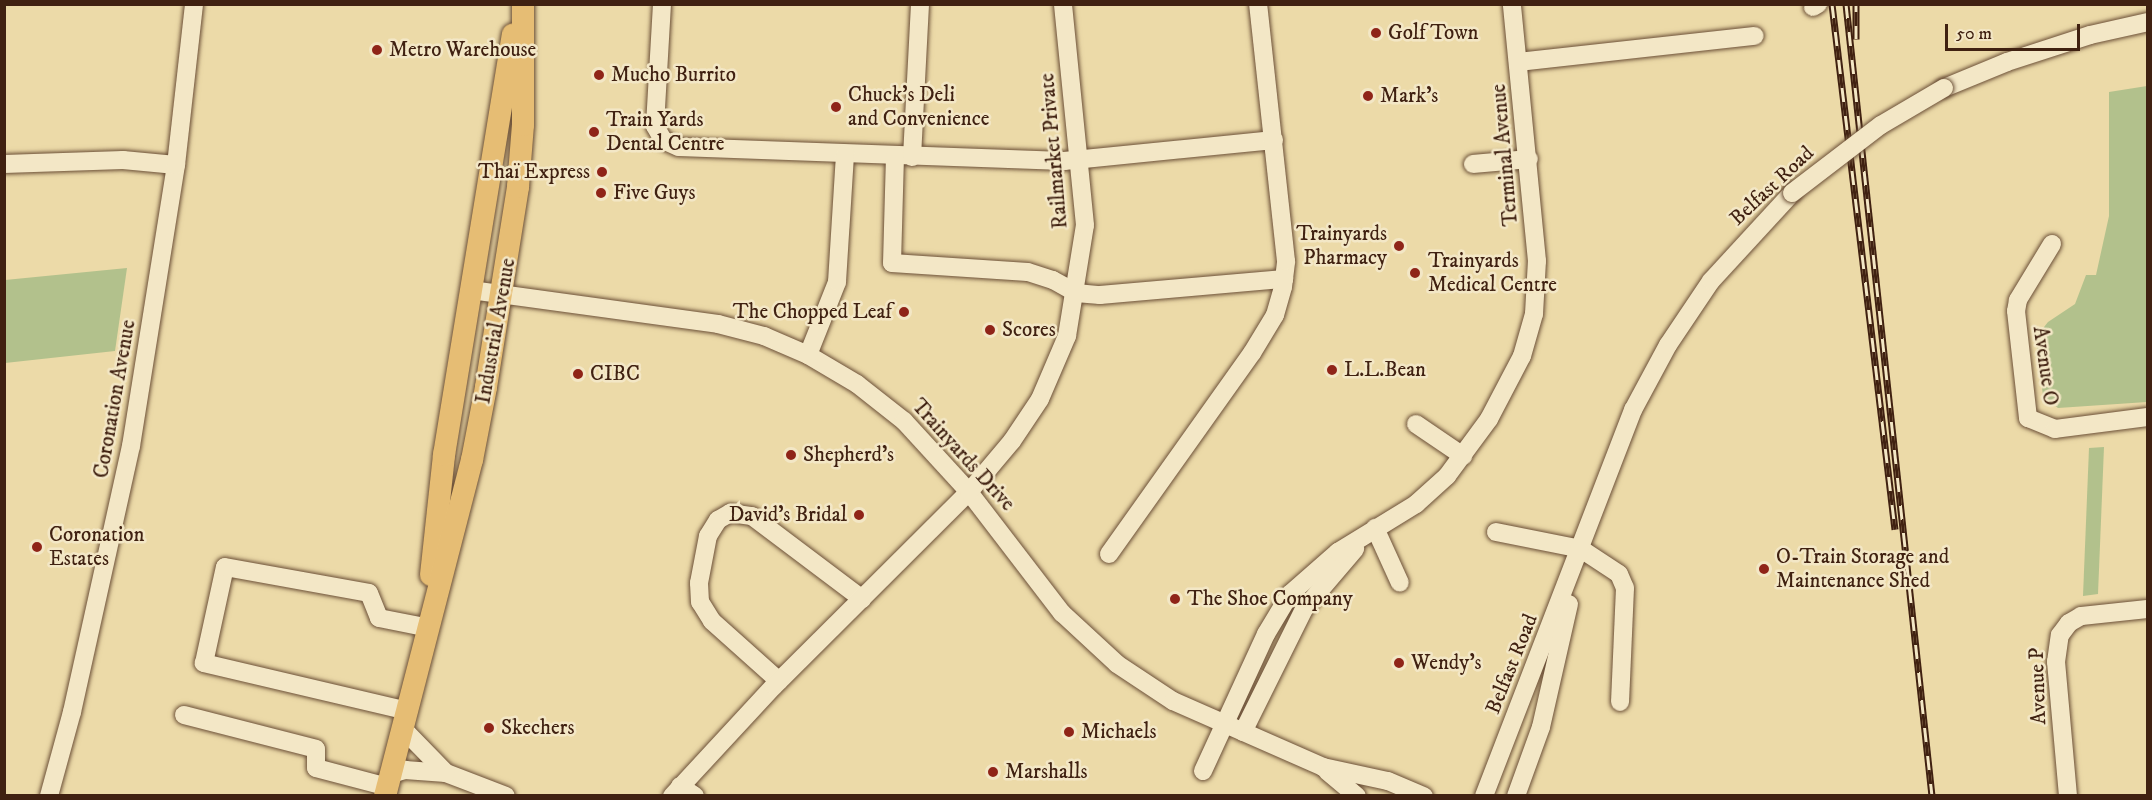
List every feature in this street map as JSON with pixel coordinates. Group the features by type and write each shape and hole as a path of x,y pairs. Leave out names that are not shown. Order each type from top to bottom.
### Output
{"main road":[{"name":"Industrial Avenue","path":"423,651 444,455 518,4"},
{"name":"Industrial Avenue","path":"388,786 472,460 502,295 521,146 523,4"}],"street":[{"name":"Coronation Avenue","path":"49,795 72,712 125,478 176,165 194,4"},
{"path":"662,4 655,126 663,140 679,147 1081,160 1274,140"},
{"path":"920,4 892,263 1028,272 1053,280 1076,293 1150,293 1284,279"},
{"name":"Railmarket Private","path":"682,792 779,681 969,492 1012,441 1040,399 1067,336 1076,293 1085,225 1081,160 1062,4"},
{"path":"1109,554 1252,353 1275,315 1286,261 1258,4"},
{"name":"Terminal Avenue","path":"1203,771 1266,634 1290,594 1320,565 1432,491 1463,456 1502,398 1529,335 1537,261 1512,4"},
{"name":"Belfast Road","path":"1484,795 1581,549 1616,449 1668,345 1711,281 1792,194 1881,125 1944,88 2007,62 2090,35 2148,22"},
{"path":"1518,62 1755,36"},
{"path":"808,355 837,282 845,154"},
{"path":"1473,164 1528,159"},
{"path":"4,164 102,160 176,165"},
{"name":"Avenue O","path":"2052,244 2016,311 2028,418 2055,429 2148,417"},
{"name":"Trainyards Drive","path":"471,290 718,324 764,336 808,355 881,400 969,492 1056,606 1098,648 1153,690 1323,768 1388,781 1424,795"},
{"path":"1416,424 1463,456"},
{"path":"779,681 712,621 700,602 699,583 708,536 718,520 730,513 752,516 862,599"},
{"path":"1375,528 1400,583"},
{"name":"Terminal Avenue","path":"1244,732 1304,609 1375,528"},
{"path":"1496,532 1581,549 1623,580 1620,702"},
{"name":"Belfast Road","path":"1516,795 1541,727 1581,549"},
{"path":"425,627 379,618 369,593 225,567 204,663 405,720 446,773"},
{"name":"Avenue P","path":"2068,795 2056,662 2060,635 2069,623 2081,616 2148,609"},
{"path":"184,715 316,749 316,768 388,786 405,770 446,773 506,795"},
{"name":"Trainyards Drive","path":"1323,768 1357,795"}],"green space":[{"path":"2147,86 2147,402 2058,408 2043,396 2036,337 2048,322 2075,304 2086,275 2096,275 2109,216 2109,92"},
{"path":"127,268 115,351 5,363 5,280"},
{"path":"2104,447 2098,594 2083,596 2089,448"}],"railway":[{"path":"1832,4 1895,529"},
{"path":"1846,4 1932,796"},
{"path":"1856,4 1856,39"}],"place":[{"name":"Golf Town","path":"1376,33"},
{"name":"Metro Warehouse","path":"377,50"},
{"name":"Mucho Burrito","path":"599,75"},
{"name":"Mark's","path":"1368,96"},
{"name":"Chuck's Deli and Convenience","path":"836,107"},
{"name":"Train Yards Dental Centre","path":"594,132"},
{"name":"Thaï Express","path":"602,172"},
{"name":"Five Guys","path":"601,193"},
{"name":"Trainyards Pharmacy","path":"1399,246"},
{"name":"Trainyards Medical Centre","path":"1415,273"},
{"name":"The Chopped Leaf","path":"904,312"},
{"name":"Scores","path":"990,330"},
{"name":"L.L.Bean","path":"1332,370"},
{"name":"CIBC","path":"578,374"},
{"name":"Shepherd's","path":"791,455"},
{"name":"David's Bridal","path":"859,515"},
{"name":"Coronation Estates","path":"37,547"},
{"name":"O-Train Storage and Maintenance Shed","path":"1764,569"},
{"name":"The Shoe Company","path":"1175,599"},
{"name":"Wendy's","path":"1399,663"},
{"name":"Skechers","path":"489,728"},
{"name":"Michaels","path":"1069,732"},
{"name":"Marshalls","path":"993,772"}]}
